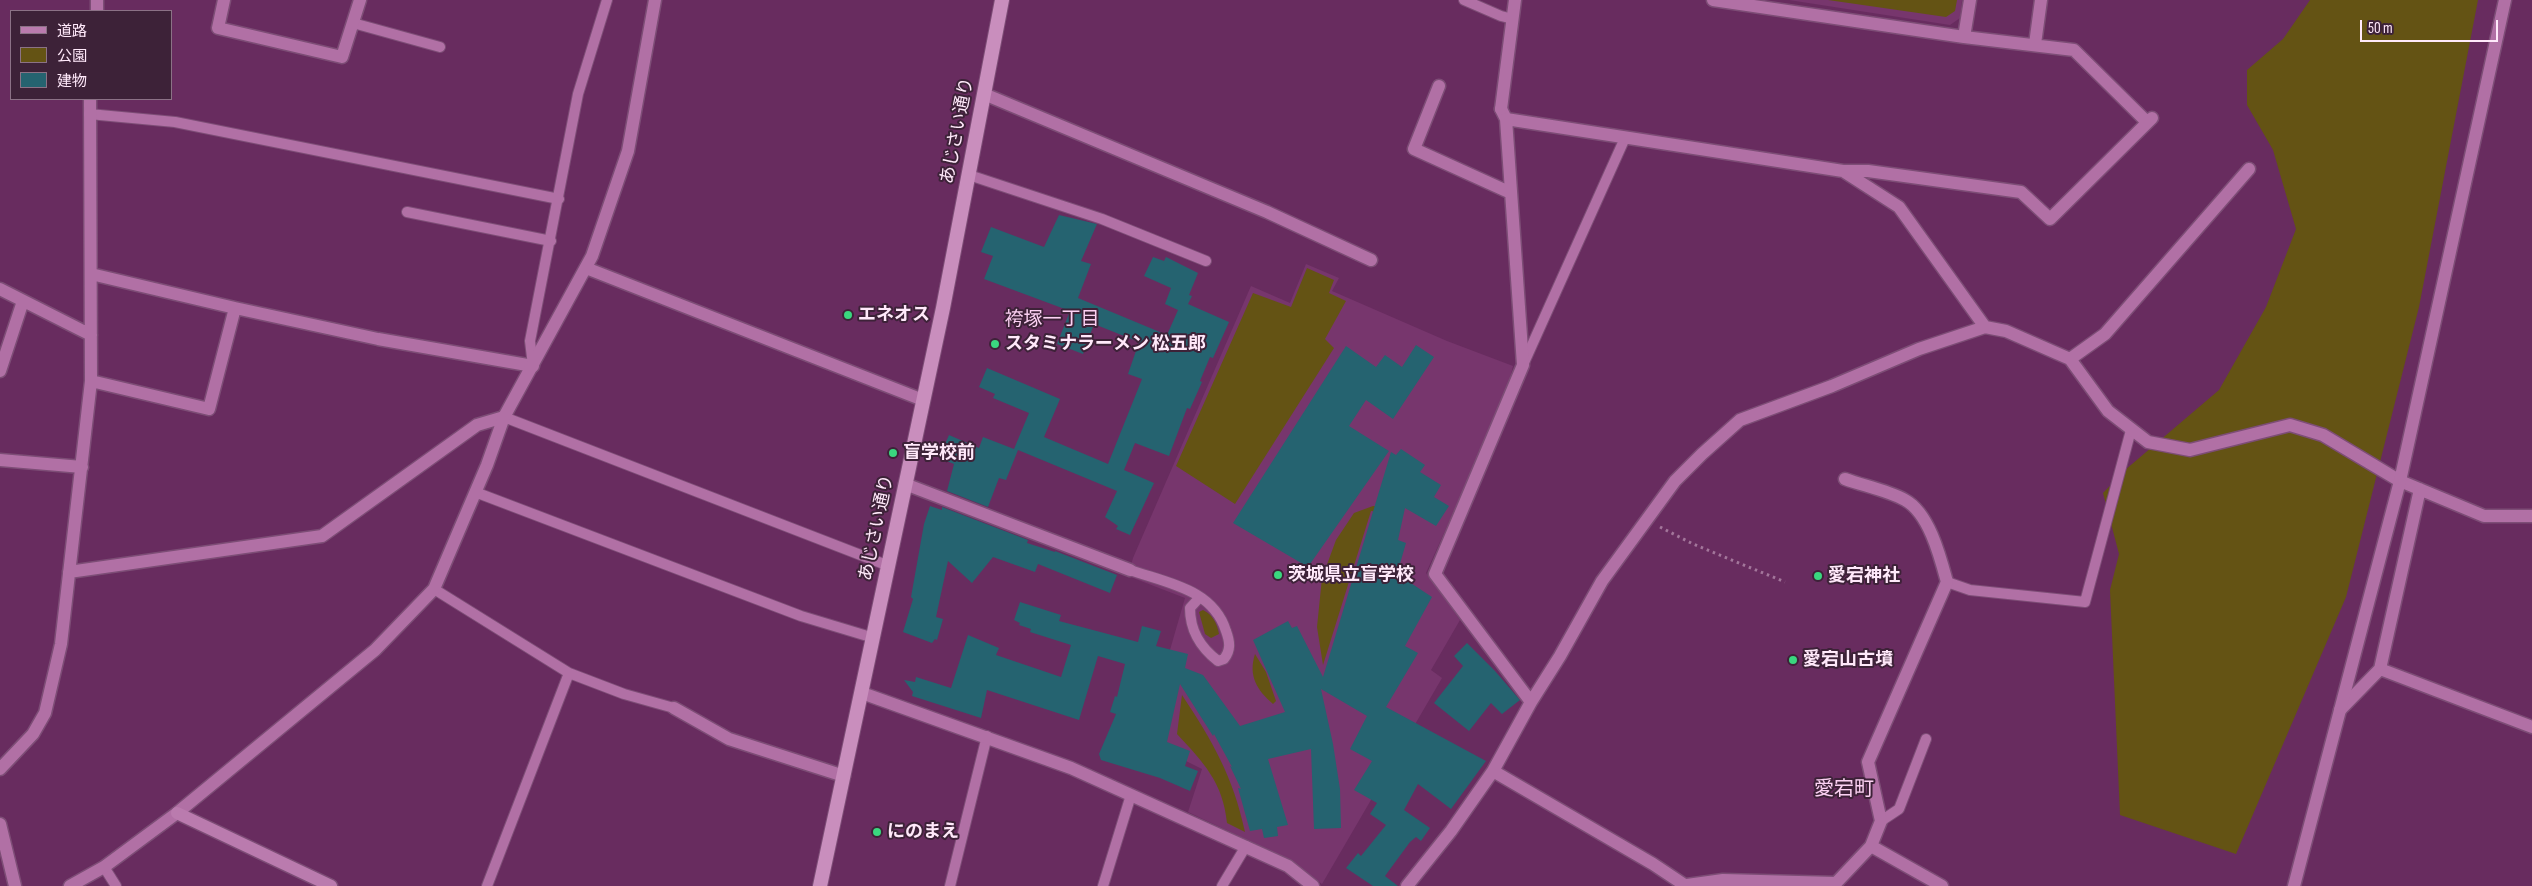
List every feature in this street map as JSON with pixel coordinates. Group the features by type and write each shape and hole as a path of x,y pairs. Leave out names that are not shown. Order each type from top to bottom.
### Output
{"highway":[{"name":"あじさい通り","path":"820,886 906,484 969,175 1002,0"}],"main road":[{"path":"177,813 331,886"}],"street":[{"path":"224,0 218,28 342,57 360,0"},
{"path":"70,886 104,866 177,813 376,650 434,589 504,417 592,256 628,151 655,0"},
{"path":"1515,0 1504,114 1523,365 1435,574 1531,702"},
{"path":"1504,114 1625,138 1843,171 1868,171 2021,192 2050,219 2149,120 2074,50 1964,37 1714,0"},
{"path":"1964,37 1970,0"},
{"path":"2035,44 2041,0"},
{"path":"2294,886 2400,481 2505,0"},
{"path":"1439,86 1414,149 1511,193"},
{"path":"984,94 1267,212 1371,260"},
{"path":"0,769 33,734 45,713 61,644 92,381 90,100"},
{"path":"2070,359 2105,334 2249,169"},
{"path":"1843,171 1899,207 1984,327"},
{"path":"586,268 923,400"},
{"path":"92,274 378,339 533,366"},
{"path":"0,289 92,334"},
{"path":"0,371 23,301"},
{"path":"92,381 209,409 235,308"},
{"path":"1407,886 1451,831 1494,771 1531,702 1560,656 1602,581 1675,481 1740,420 1832,386 1919,348 1984,327 2006,331 2070,359 2108,411 2148,442 2190,450 2290,425 2323,435 2400,481 2484,516 2532,516"},
{"path":"69,572 322,536 477,425 504,417"},
{"path":"0,460 82,467"},
{"path":"1494,771 1687,886 1723,880 1835,885 1871,846 1881,821 1868,762 1947,582 1939,552 1920,512 1905,500 1845,479"},
{"path":"906,484 1130,570"},
{"path":"2340,710 2380,669 2420,489"},
{"path":"2380,669 2532,727"},
{"path":"862,693 987,736 1071,768 1288,866 1313,886"},
{"path":"674,708 729,740 844,776"},
{"path":"0,824 15,886"},
{"path":"1871,846 1942,886"}],"lane":[{"path":"533,366 530,341 551,241 578,94 607,0"},
{"path":"1464,0 1512,19"},
{"path":"353,23 440,47"},
{"path":"89,114 174,122 559,199"},
{"path":"1523,365 1625,138"},
{"path":"969,175 1102,219 1206,261"},
{"path":"407,212 551,241"},
{"path":"504,417 889,566"},
{"path":"1947,582 1970,590 2085,602 2131,430"},
{"path":"475,492 801,616 874,638"},
{"path":"1130,570 1193,592 1204,598 1215,608 1223,622 1230,642 1228,654 1224,660 1218,661 1210,655 1193,631 1190,608 1200,597"},
{"path":"434,589 569,673 624,694 674,708"},
{"path":"487,886 569,673"},
{"path":"950,886 987,736"},
{"path":"1881,821 1900,809 1926,739"},
{"path":"1103,886 1131,795"},
{"path":"1222,886 1246,846"},
{"path":"104,866 116,886"}],"path":[{"path":"1646,519 1693,544 1785,582"}],"shaded area":[{"path":"1789,0 1962,0 1960,18 1950,25"},
{"name":"茨城県立盲学校","path":"1306,264 1339,278 1332,291 1447,341 1513,366 1506,395 1426,573 1460,620 1431,670 1442,678 1322,884 1290,860 1188,812 1202,769 1144,740 1185,598 1128,576 1133,558 1251,286 1290,303"}],"green space":[{"path":"1828,0 1957,0 1955,11 1946,17"},
{"path":"2310,0 2478,0 2419,307 2346,597 2236,854 2120,815 2110,590 2119,554 2103,493 2125,470 2219,390 2266,307 2296,229 2273,150 2247,105 2247,70 2283,39"},
{"path":"1307,268 1334,280 1329,293 1346,301 1325,339 1334,348 1235,504 1176,466 1253,293 1291,307"},
{"path":"1373,506 1386,507 1398,514 1371,511 1323,665 1317,627 1322,578 1336,540 1354,513"},
{"path":"1203,610 1212,617 1218,630 1219,634 1211,638 1205,634 1199,612"},
{"path":"1255,654 1266,672 1276,701 1273,704 1262,693 1255,682 1253,662"},
{"path":"1182,695 1221,760 1240,812 1245,832 1227,823 1225,809 1216,784 1203,764 1177,734"}],"building":[{"path":"1059,215 1097,224 1081,261 1091,264 1078,298 1167,335 1178,310 1165,304 1171,288 1144,276 1153,257 1164,261 1166,257 1198,273 1189,295 1192,296 1188,304 1229,322 1213,358 1210,357 1200,381 1202,382 1190,409 1187,408 1169,456 1135,443 1124,470 1154,483 1130,535 1116,529 1118,526 1105,517 1117,491 1018,450 1006,480 999,478 988,507 947,491 954,464 939,458 949,435 979,448 983,437 1014,449 1029,413 993,398 995,394 979,387 987,368 1060,399 1044,437 1108,464 1142,379 1128,374 1139,342 1094,324 1083,354 1057,344 1070,311 984,279 993,256 981,252 991,227 1044,247"},
{"path":"1416,345 1434,357 1393,419 1366,400 1349,426 1389,451 1308,567 1233,523 1346,346 1376,367 1385,355 1402,367"},
{"path":"1401,449 1425,465 1420,472 1441,485 1434,497 1449,506 1436,526 1405,508 1398,540 1406,543 1397,574 1432,597 1405,646 1418,653 1386,707 1486,761 1451,809 1418,784 1404,810 1430,828 1421,841 1416,837 1410,842 1385,876 1398,886 1373,886 1346,868 1358,853 1361,856 1386,825 1370,814 1377,803 1354,790 1372,761 1350,749 1367,716 1321,689 1333,744 1340,789 1341,828 1314,829 1311,749 1268,759 1288,825 1277,827 1278,836 1264,838 1262,829 1250,831 1238,788 1241,789 1230,766 1232,767 1214,734 1213,736 1180,684 1167,742 1190,751 1185,766 1198,771 1190,791 1160,778 1101,760 1099,754 1116,714 1110,712 1115,696 1117,697 1125,664 1098,656 1079,720 987,690 981,718 912,696 913,692 904,680 915,682 916,677 951,688 968,635 999,648 996,655 1061,677 1071,645 1030,632 1031,629 1019,625 1020,623 1014,620 1020,602 1061,615 1059,621 1138,642 1142,626 1161,631 1156,646 1188,654 1185,668 1203,675 1240,726 1285,712 1253,640 1288,621 1292,628 1297,626 1323,677 1391,452 1396,455"},
{"path":"930,506 942,510 942,507 1028,540 1027,543 1055,551 1117,575 1110,593 1038,564 1035,572 993,557 972,583 948,561 936,617 943,619 937,640 935,639 932,643 903,632 913,599 911,597 924,524"},
{"path":"1467,643 1520,700 1502,714 1491,703 1469,731 1434,703 1463,666 1454,656"}],"place":[{"name":"エネオス","path":"848,315"},
{"name":"スタミナラーメン 松五郎","path":"995,344"},
{"name":"盲学校前","path":"893,453"},
{"name":"茨城県立盲学校","path":"1278,575"},
{"name":"愛宕神社","path":"1818,576"},
{"name":"愛宕山古墳","path":"1793,660"},
{"name":"にのまえ","path":"877,832"}],"district":[{"name":"袴塚一丁目","path":"1052,320"},
{"name":"愛宕町","path":"1844,790"}]}
